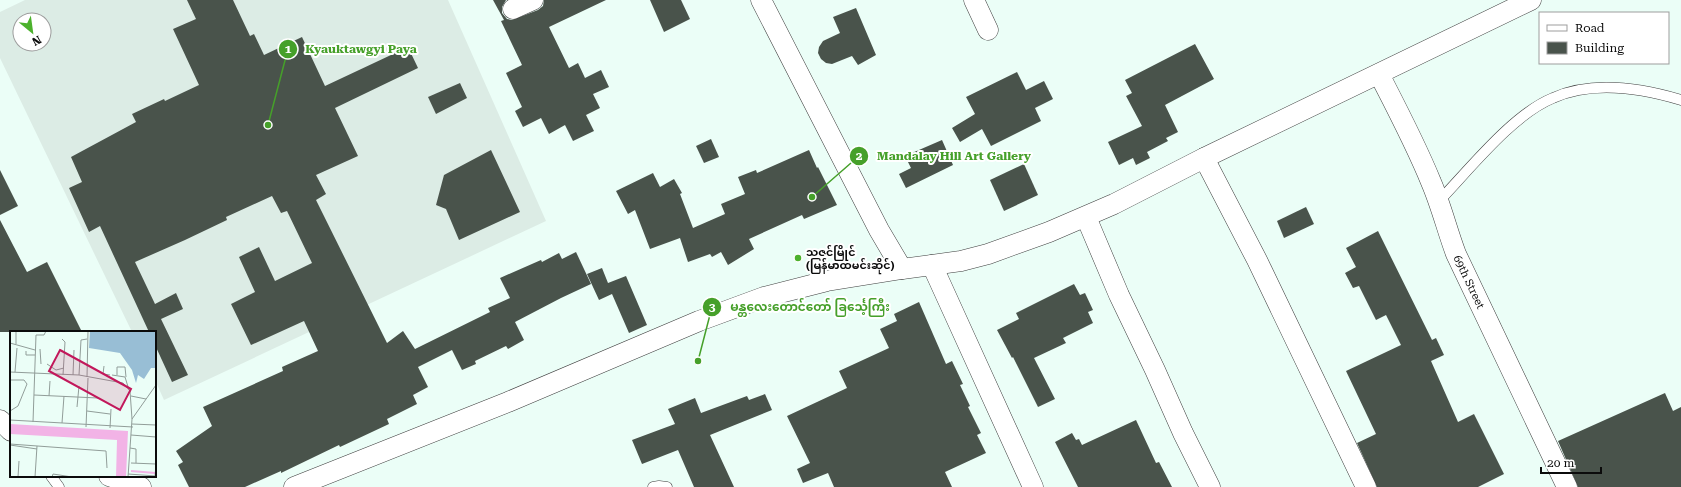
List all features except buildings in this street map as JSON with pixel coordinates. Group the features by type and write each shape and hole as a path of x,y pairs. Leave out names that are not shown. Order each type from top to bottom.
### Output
{"street":[{"path":"513,9 533,0"},
{"path":"761,0 879,230 902,268"},
{"path":"974,0 988,30"},
{"path":"294,487 493,408 699,321 764,298 827,281 902,268 961,261 988,254 1086,217 1204,158 1532,0"},
{"name":"69th Street","path":"1379,74 1420,156 1438,201 1445,226 1456,254 1566,487"},
{"path":"1204,158 1260,267 1366,487"},
{"path":"1086,217 1119,295 1210,487"},
{"path":"932,265 1033,487"},
{"path":"0,420 10,430"},
{"path":"112,477 141,487"}],"lane":[{"path":"1438,201 1516,123 1533,109 1553,98 1575,91 1597,88 1623,88 1646,91 1681,100"},
{"path":"52,477 59,487"},
{"path":"652,487 667,487"}],"shaded area":[{"path":"25,0 448,0 546,221 164,400 156,382 156,331 132,331 0,58 0,12"}],"place":[{"name":"Kyauktawgyi Paya","path":"268,125"},
{"name":"Mandalay Hill Art Gallery","path":"812,197"},
{"name":"သဇင်မြိုင် (မြန်မာထမင်းဆိုင်)","path":"798,258"},
{"name":"မန္တလေးတောင်တော် ‌ခြင်္သေ့ကြီး","path":"698,361"}]}
